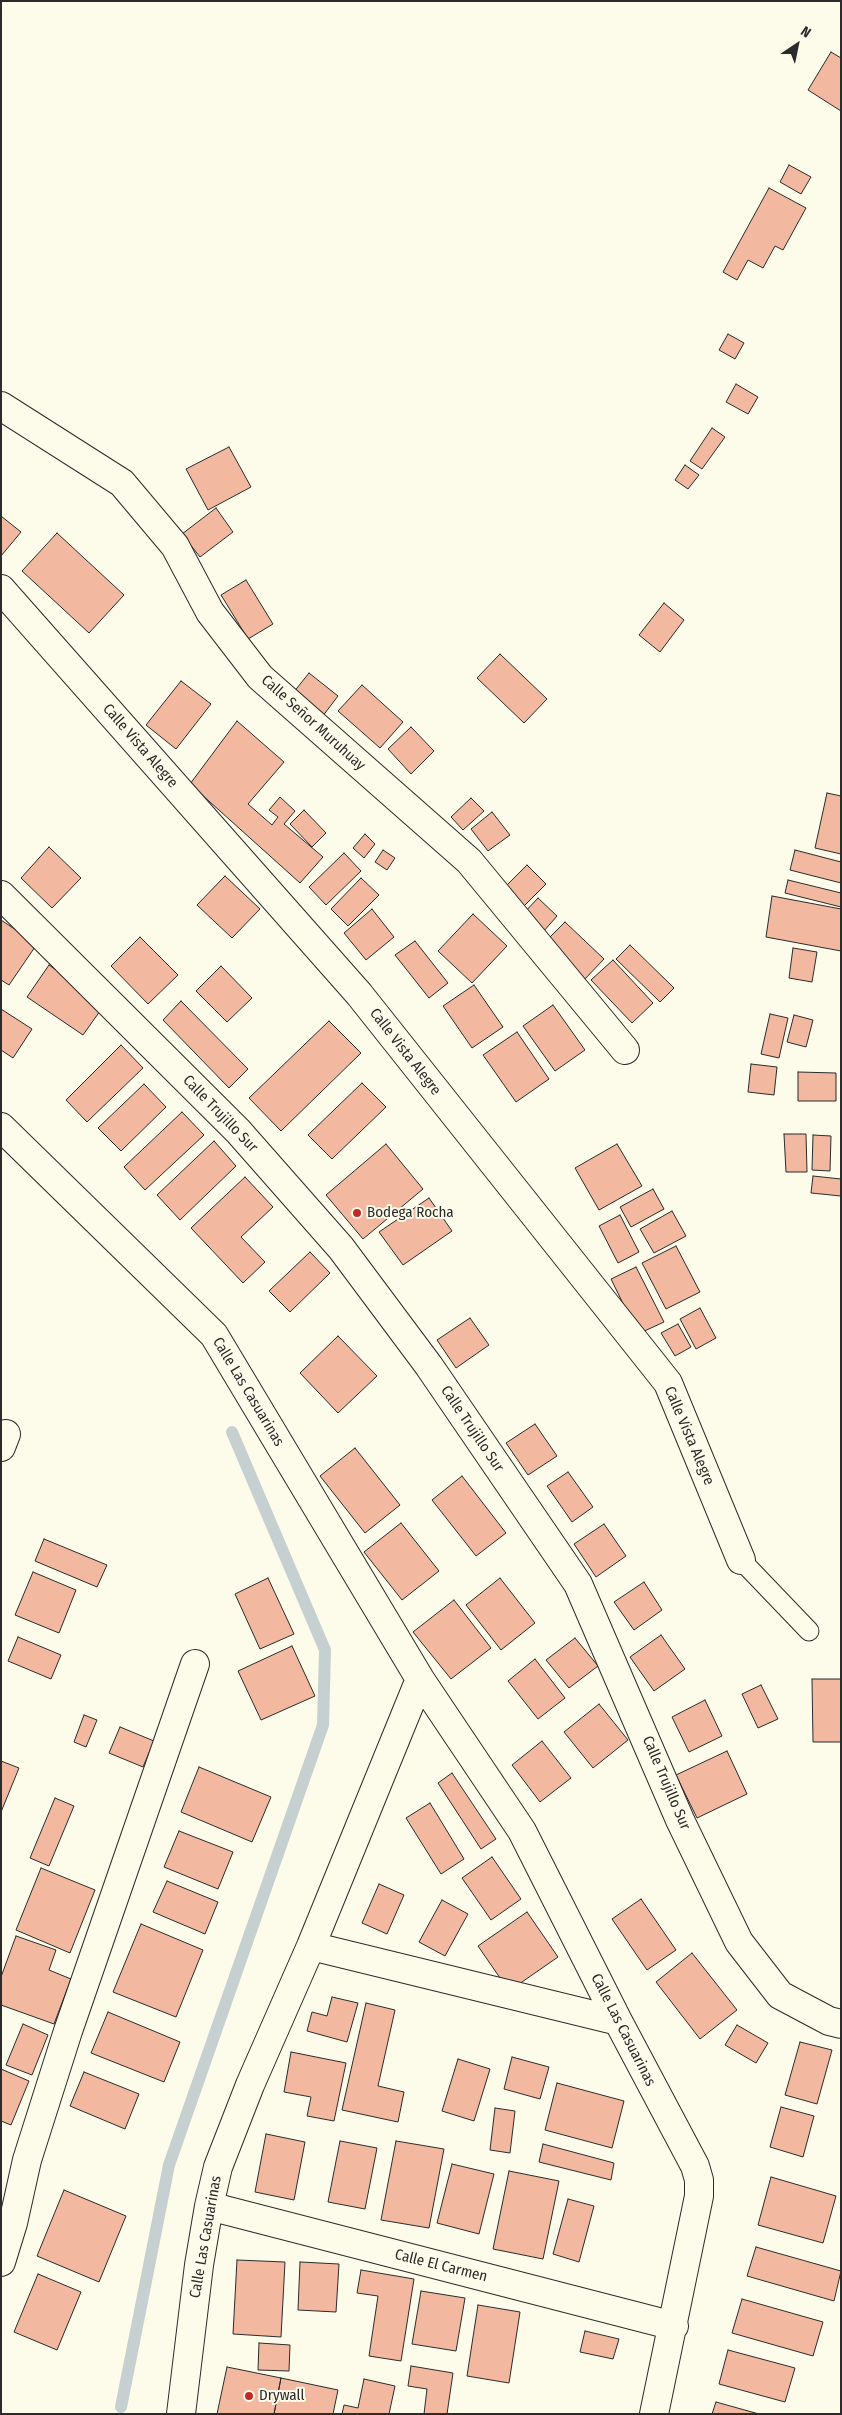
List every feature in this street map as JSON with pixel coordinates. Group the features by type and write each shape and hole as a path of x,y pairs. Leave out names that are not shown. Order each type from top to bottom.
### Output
{"street":[{"name":"Calle Señor Muruhuay","path":"1,406 122,483 175,546 210,612 260,677 469,861 625,1050"},
{"name":"Calle Vista Alegre","path":"1,589 359,994 668,1383 741,1560"},
{"name":"Calle Trujillo Sur","path":"1,895 238,1131 341,1248 429,1366 578,1584 680,1820 739,1942 780,1995 837,2018"},
{"name":"Calle Las Casuarinas","path":"1,1127 214,1336 420,1679 522,1831 618,2022 695,2166 699,2180 699,2196 674,2326 654,2414"},
{"path":"1,2262 13,2223 26,2160 68,2031 195,1664"},
{"name":"Calle Las Casuarinas","path":"181,2414 199,2265 218,2167 250,2085 311,1946 420,1679"},
{"path":"311,1946 618,2022"},
{"name":"Calle El Carmen","path":"209,2206 674,2326"}],"lane":[{"path":"741,1560 809,1631"}],"building":[{"path":"831,52 841,58 841,111 808,90"},
{"path":"789,165 811,177 801,194 780,182"},
{"path":"769,188 806,208 783,250 775,246 763,268 748,260 737,280 723,272"},
{"path":"728,334 744,343 735,359 719,350"},
{"path":"736,384 758,397 748,414 726,402"},
{"path":"712,428 725,437 702,469 690,461"},
{"path":"229,447 251,487 208,510 186,469"},
{"path":"685,465 699,475 688,489 675,480"},
{"path":"216,508 233,532 200,557 182,534"},
{"path":"1,516 21,532 1,556"},
{"path":"57,533 124,595 89,633 22,571"},
{"path":"246,580 273,624 248,639 221,595"},
{"path":"664,603 684,620 660,652 639,635"},
{"path":"500,654 547,699 524,723 477,678"},
{"path":"309,673 338,696 322,717 293,693"},
{"path":"181,681 211,704 176,749 146,725"},
{"path":"362,685 403,722 380,748 338,711"},
{"path":"237,721 284,762 248,804 272,825 278,817 269,810 280,797 295,811 284,824 323,857 300,883 190,784"},
{"path":"411,727 434,751 411,774 388,749"},
{"path":"827,793 841,796 841,854 815,848"},
{"path":"471,798 484,811 463,830 451,817"},
{"path":"304,810 326,833 312,847 290,824"},
{"path":"492,812 510,835 488,851 471,829"},
{"path":"365,834 375,844 364,858 353,848"},
{"path":"49,847 81,878 52,908 21,878"},
{"path":"383,850 395,858 387,870 375,862"},
{"path":"795,850 841,862 841,883 790,870"},
{"path":"344,853 361,871 326,905 309,887"},
{"path":"527,865 546,884 519,911 500,892"},
{"path":"225,876 260,909 232,938 197,905"},
{"path":"361,878 379,895 348,926 331,909"},
{"path":"788,880 841,893 841,907 785,893"},
{"path":"772,896 841,909 841,951 766,937"},
{"path":"538,898 557,916 543,932 523,914"},
{"path":"372,909 394,937 366,960 344,933"},
{"path":"473,914 507,946 472,983 438,951"},
{"path":"1,920 37,944 9,985 1,980"},
{"path":"565,922 604,959 583,981 544,943"},
{"path":"140,937 178,975 148,1004 111,966"},
{"path":"415,941 448,983 429,998 395,955"},
{"path":"630,945 674,988 660,1002 616,959"},
{"path":"793,948 817,952 812,982 789,978"},
{"path":"613,960 653,1003 632,1023 591,980"},
{"path":"49,965 105,1004 83,1035 27,997"},
{"path":"221,966 252,998 227,1022 196,991"},
{"path":"474,985 503,1027 472,1048 443,1006"},
{"path":"181,1001 248,1069 229,1088 163,1020"},
{"path":"553,1005 585,1050 555,1071 523,1026"},
{"path":"1,1009 32,1029 13,1058 1,1050"},
{"path":"770,1014 788,1018 779,1058 761,1054"},
{"path":"794,1015 813,1020 806,1047 787,1042"},
{"path":"329,1021 361,1053 281,1131 249,1098"},
{"path":"517,1032 549,1079 516,1102 483,1055"},
{"path":"121,1045 143,1068 87,1122 66,1100"},
{"path":"751,1064 777,1067 774,1095 748,1092"},
{"path":"798,1072 836,1073 836,1101 798,1101"},
{"path":"362,1083 386,1107 332,1159 308,1135"},
{"path":"144,1084 166,1107 121,1151 98,1128"},
{"path":"182,1112 204,1135 145,1190 124,1167"},
{"path":"784,1134 806,1134 807,1172 786,1172"},
{"path":"813,1135 831,1136 830,1171 812,1170"},
{"path":"214,1141 236,1166 180,1220 157,1195"},
{"path":"386,1144 423,1189 363,1239 326,1195"},
{"path":"617,1144 642,1186 599,1210 575,1168"},
{"path":"813,1176 841,1179 841,1196 811,1193"},
{"path":"245,1177 273,1207 241,1237 265,1262 243,1283 191,1228"},
{"path":"653,1189 664,1209 631,1227 620,1207"},
{"path":"429,1198 452,1231 403,1265 379,1232"},
{"path":"672,1211 686,1236 654,1253 640,1229"},
{"path":"620,1215 639,1252 618,1263 599,1226"},
{"path":"676,1246 700,1292 666,1309 642,1263"},
{"path":"310,1252 330,1273 290,1312 269,1291"},
{"path":"636,1267 664,1322 638,1334 611,1279"},
{"path":"700,1308 716,1338 696,1349 680,1319"},
{"path":"470,1318 489,1345 456,1368 437,1340"},
{"path":"678,1324 691,1347 675,1356 661,1333"},
{"path":"338,1336 377,1376 338,1413 300,1373"},
{"path":"535,1424 557,1456 528,1475 506,1443"},
{"path":"355,1448 400,1505 365,1533 320,1476"},
{"path":"568,1472 593,1507 572,1522 547,1486"},
{"path":"462,1476 506,1533 476,1556 432,1500"},
{"path":"401,1523 439,1571 402,1600 364,1552"},
{"path":"604,1524 626,1556 596,1577 574,1544"},
{"path":"44,1539 107,1565 97,1587 35,1561"},
{"path":"33,1572 76,1590 59,1633 15,1615"},
{"path":"268,1578 294,1634 260,1649 235,1594"},
{"path":"500,1578 535,1623 501,1650 466,1605"},
{"path":"644,1582 662,1610 634,1630 614,1602"},
{"path":"454,1600 491,1648 451,1679 413,1632"},
{"path":"661,1635 685,1669 654,1691 630,1657"},
{"path":"18,1637 61,1655 51,1679 8,1661"},
{"path":"575,1638 598,1666 569,1688 546,1660"},
{"path":"292,1646 315,1696 261,1720 238,1671"},
{"path":"535,1659 565,1698 538,1719 508,1681"},
{"path":"812,1679 841,1679 841,1742 813,1742"},
{"path":"761,1685 778,1719 758,1728 742,1694"},
{"path":"705,1700 722,1736 689,1752 672,1717"},
{"path":"599,1704 628,1740 593,1768 564,1732"},
{"path":"84,1715 97,1720 86,1747 74,1742"},
{"path":"120,1727 154,1741 143,1767 109,1753"},
{"path":"542,1741 571,1778 540,1802 512,1765"},
{"path":"727,1751 747,1794 697,1818 676,1775"},
{"path":"1,1761 19,1768 1,1812"},
{"path":"199,1767 271,1797 252,1842 181,1812"},
{"path":"452,1773 496,1839 481,1849 438,1783"},
{"path":"55,1798 74,1806 49,1866 30,1858"},
{"path":"430,1803 464,1859 441,1874 406,1818"},
{"path":"179,1831 233,1852 218,1889 164,1867"},
{"path":"492,1857 521,1899 491,1920 462,1878"},
{"path":"41,1868 95,1890 70,1953 16,1930"},
{"path":"167,1881 218,1902 205,1934 153,1912"},
{"path":"379,1884 404,1895 387,1934 362,1923"},
{"path":"641,1899 676,1950 647,1970 612,1919"},
{"path":"442,1900 468,1914 445,1956 419,1942"},
{"path":"527,1912 558,1957 509,1991 478,1946"},
{"path":"141,1924 203,1950 176,2017 113,1992"},
{"path":"16,1936 56,1950 49,1970 71,1979 54,2024 1,2005 1,1977"},
{"path":"692,1953 737,2010 700,2039 656,1982"},
{"path":"332,1997 358,2003 347,2042 307,2031 312,2012 327,2016"},
{"path":"366,2003 395,2010 378,2086 404,2092 398,2122 342,2110"},
{"path":"108,2012 180,2042 164,2082 91,2053"},
{"path":"23,2024 48,2035 32,2075 6,2065"},
{"path":"737,2025 768,2043 756,2063 725,2045"},
{"path":"800,2042 832,2050 817,2104 785,2095"},
{"path":"291,2052 346,2063 334,2121 307,2116 311,2097 284,2092"},
{"path":"512,2057 549,2067 540,2099 504,2089"},
{"path":"458,2059 490,2069 474,2121 442,2111"},
{"path":"1,2069 29,2081 11,2125 1,2121"},
{"path":"84,2072 139,2094 125,2129 70,2106"},
{"path":"557,2083 624,2101 612,2148 545,2130"},
{"path":"781,2107 814,2116 803,2157 770,2147"},
{"path":"495,2108 515,2111 510,2153 490,2150"},
{"path":"266,2134 305,2142 294,2200 255,2192"},
{"path":"340,2141 377,2148 365,2209 328,2202"},
{"path":"396,2141 444,2149 429,2228 381,2220"},
{"path":"543,2144 614,2163 611,2180 539,2162"},
{"path":"452,2164 494,2174 479,2234 437,2223"},
{"path":"509,2171 559,2181 543,2259 493,2249"},
{"path":"771,2177 836,2196 823,2243 758,2225"},
{"path":"64,2190 126,2216 99,2282 37,2256"},
{"path":"568,2199 594,2206 579,2262 553,2254"},
{"path":"756,2247 841,2271 834,2301 747,2276"},
{"path":"237,2260 285,2262 281,2337 233,2334"},
{"path":"300,2262 339,2264 336,2312 298,2310"},
{"path":"361,2270 414,2279 401,2361 369,2356 378,2296 357,2293"},
{"path":"38,2274 81,2292 57,2350 14,2332"},
{"path":"421,2291 465,2298 456,2351 412,2344"},
{"path":"742,2299 823,2322 813,2356 732,2333"},
{"path":"478,2305 520,2312 509,2383 467,2376"},
{"path":"585,2331 619,2339 613,2359 580,2352"},
{"path":"259,2343 290,2345 289,2371 258,2370"},
{"path":"728,2350 795,2368 785,2402 719,2384"},
{"path":"411,2366 453,2373 447,2414 424,2414 427,2389 408,2386"},
{"name":"Drywall","path":"227,2367 281,2378 274,2414 217,2414"},
{"path":"281,2378 338,2390 333,2414 274,2414"},
{"path":"364,2379 395,2386 389,2414 342,2414 344,2405 358,2408"},
{"path":"716,2402 759,2414 712,2414"}],"waterway":[{"path":"121,2407 169,2165 323,1725 325,1650 232,1432"}],"place":[{"name":"Bodega Rocha","path":"357,1213"},
{"name":"Drywall","path":"249,2396"}]}
